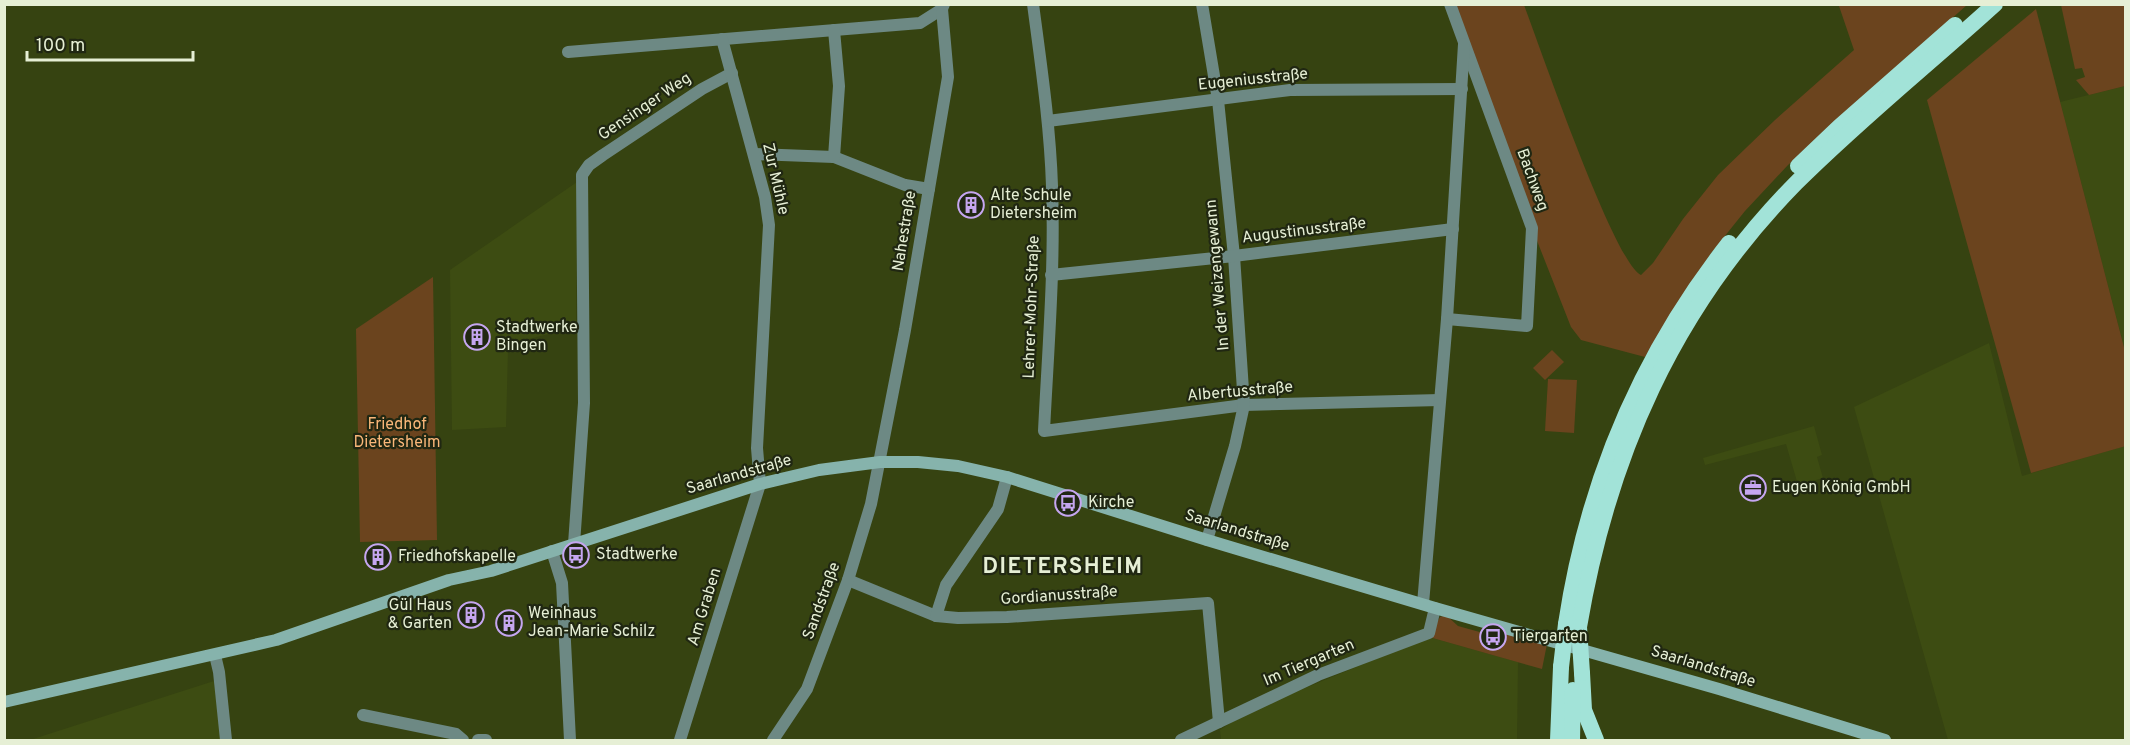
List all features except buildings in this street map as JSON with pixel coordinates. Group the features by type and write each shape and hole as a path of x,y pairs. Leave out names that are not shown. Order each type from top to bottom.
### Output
{"highway":[{"path":"1572,741 1573,626 1585,530 1616,435 1658,348 1691,294 1740,229 1804,159 1978,4"},
{"path":"1573,626 1619,464 1659,373 1710,288 1750,234 1795,184 1995,4"},
{"path":"1556,741 1558,723 1573,670"},
{"path":"1573,670 1584,710 1596,741"}],"main road":[{"name":"Saarlandstraße","path":"4,702 179,664 276,640 449,580 491,571 760,484 819,470 880,462 918,462 958,466 1007,477 1208,540 1719,689 1885,741"}],"street":[{"name":"Lehrer-Mohr-Straße","path":"1033,4 1048,122 1052,188 1051,275 1044,431"},
{"name":"In der Weizengewann","path":"1202,4 1218,100 1234,256 1244,405 1235,446 1208,540"},
{"name":"Bachweg","path":"1447,319 1527,326 1532,228 1450,4"},
{"path":"568,52 920,23 943,7"},
{"name":"Nahestraße","path":"880,462 948,77 943,7"},
{"path":"834,30 839,86 834,157"},
{"name":"Zur Mühle","path":"722,39 765,197 769,225 757,448 760,484"},
{"name":"Bachweg","path":"1429,606 1440,400 1464,44"},
{"name":"Gensinger Weg","path":"574,544 584,403 582,175 589,165 603,155 702,89 732,73"},
{"name":"Eugeniusstraße","path":"1048,122 1290,90 1462,89"},
{"path":"754,154 834,157 905,185 929,189"},
{"name":"Augustinusstraße","path":"1051,275 1234,256 1453,229"},
{"name":"Albertusstraße","path":"1044,431 1244,405 1440,400"},
{"name":"Sandstraße","path":"772,741 807,689 848,580 871,504 880,462"},
{"path":"936,616 946,585 998,509 1007,477"},
{"name":"Am Graben","path":"680,741 760,484"},
{"path":"552,551 562,583 570,741"},
{"name":"Gordianusstraße","path":"848,580 936,616 958,618 1007,617 1208,603 1219,722"},
{"name":"Im Tiergarten","path":"1188,739 1318,675 1429,633 1429,606"},
{"path":"215,655 219,672 226,741"},
{"path":"363,715 456,734 463,741"},
{"path":"478,741 486,741"}],"shaded area":[{"path":"2125,86 2125,351 2060,102"},
{"path":"577,182 576,327 521,341 508,350 506,427 452,430 450,270"},
{"path":"1989,343 2022,476 2125,446 2125,740 1948,740 1854,407"},
{"path":"1814,426 1822,455 1817,457 1823,478 1798,485 1786,444 1705,465 1703,458"},
{"path":"1429,637 1518,662 1517,740 1221,740 1220,730 1247,712"},
{"path":"214,681 221,740 30,740"}],"green space":[{"path":"1842,4 1967,5 1788,165 1745,211 1712,252 1645,357 1581,340 1571,327 1532,228 1456,5 1524,5 1596,195 1629,262 1641,275 1653,263 1683,219 1718,175 1775,120 1854,50 1839,6"},
{"path":"2061,5 2125,5 2125,86 2089,95 2076,80 2085,77 2082,68 2075,69"},
{"path":"2036,9 2125,351 2126,446 2031,473 1927,100"},
{"name":"Friedhof Dietersheim","path":"433,277 437,540 360,542 356,329"},
{"path":"1552,350 1564,362 1545,380 1533,368"},
{"path":"1548,379 1577,380 1574,433 1545,431"},
{"path":"1446,615 1458,626 1494,636 1499,629 1547,644 1542,669 1429,637 1440,617"}],"place":[{"name":"Alte Schule Dietersheim","path":"971,205"},
{"name":"Stadtwerke Bingen","path":"477,337"},
{"name":"Eugen König GmbH","path":"1753,488"},
{"name":"Kirche","path":"1068,503"},
{"name":"Stadtwerke","path":"576,555"},
{"name":"Friedhofskapelle","path":"378,557"},
{"name":"Gül Haus & Garten","path":"471,615"},
{"name":"Weinhaus Jean-Marie Schilz","path":"509,623"},
{"name":"Tiergarten","path":"1493,637"}],"district":[{"name":"DIETERSHEIM","path":"1063,567"}]}
